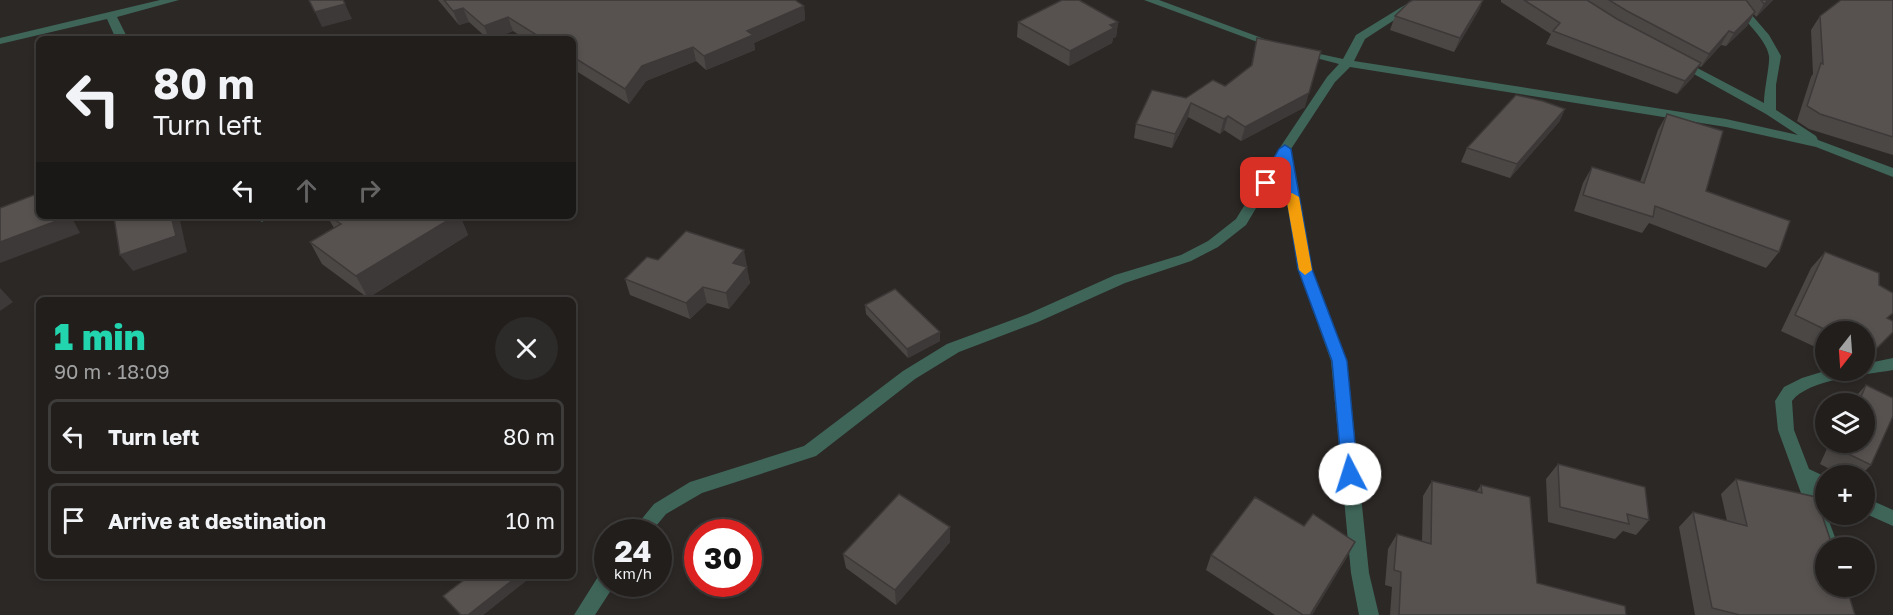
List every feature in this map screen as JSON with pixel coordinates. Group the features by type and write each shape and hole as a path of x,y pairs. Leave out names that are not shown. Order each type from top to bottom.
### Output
{"street":[{"path":"0,41 174,0"},
{"path":"1149,0 1263,42 1347,63 1726,123 1820,144 1893,173"},
{"path":"651,519 660,509 696,487 810,451 909,375 954,348 1034,318 1120,279 1186,258 1213,244 1242,222 1285,149 1331,80 1347,63 1360,37 1420,0"},
{"path":"1733,0 1765,37 1775,56 1770,85 1770,111"},
{"path":"111,16 121,36"},
{"path":"1667,56 1770,111 1820,144"},
{"path":"1285,149 1305,269 1340,361 1360,573 1369,615"},
{"path":"1875,368 1893,364"},
{"path":"1815,380 1794,388 1785,397 1783,411 1786,430 1826,537"},
{"path":"1802,474 1815,480"},
{"path":"1875,509 1893,518"},
{"path":"584,615 596,597"}],"building":[{"path":"309,0 343,0 345,4 315,12"},
{"path":"444,0 795,0 804,6 747,31 753,35 704,56 693,47 642,66 625,89 576,59 576,36 538,36 508,17 484,26 463,8 453,11"},
{"path":"1062,0 1079,0 1118,22 1110,25 1114,28 1070,51 1018,22"},
{"path":"1413,0 1483,0 1460,38 1395,16"},
{"path":"1524,0 1587,0 1617,19 1701,63 1685,81 1553,31 1560,23"},
{"path":"1609,0 1746,0 1755,12 1734,33 1729,31 1709,54"},
{"path":"1841,0 1893,0 1893,137 1820,114 1807,106 1821,63 1823,64 1820,16"},
{"path":"1257,38 1321,51 1309,93 1245,127 1228,116 1224,119 1191,103 1175,134 1136,124 1152,90 1186,98 1213,80 1225,86 1252,65"},
{"path":"1516,95 1565,109 1517,164 1467,148"},
{"path":"1667,114 1723,131 1706,191 1790,221 1779,252 1655,206 1653,217 1583,195 1592,167 1644,183"},
{"path":"36,194 36,219 62,219 0,242 0,208"},
{"path":"114,219 172,219 176,236 120,255"},
{"path":"334,219 450,219 356,276 310,242 341,224"},
{"path":"686,231 744,250 733,263 747,267 726,293 703,287 686,303 625,279 647,257 658,260"},
{"path":"1825,252 1879,273 1879,285 1893,293 1893,313 1887,318 1893,321 1893,332 1875,350 1875,321 1815,321 1815,325 1795,315"},
{"path":"895,289 940,332 907,349 865,305"},
{"path":"1866,385 1893,398 1893,416 1871,465 1846,453 1875,453 1875,393 1863,393"},
{"path":"1558,464 1645,487 1649,520 1627,514 1629,524 1560,507"},
{"path":"1736,479 1815,497 1815,525 1825,525 1829,537 1815,537 1815,597 1849,597 1855,615 1740,615 1712,608 1693,512 1747,526"},
{"path":"1432,481 1482,493 1481,485 1530,497 1537,583 1625,606 1626,615 1399,615 1401,572 1394,570 1397,534 1431,544"},
{"path":"899,494 950,527 895,590 843,554"},
{"path":"1255,497 1304,526 1313,514 1355,542 1310,615 1303,615 1211,555"},
{"path":"465,579 514,579 468,615 461,615 443,596"}],"slow traffic":[{"path":"1292,197 1305,270"}],"route":[{"path":"1266,183 1285,149 1305,269 1340,361 1350,474"}]}
